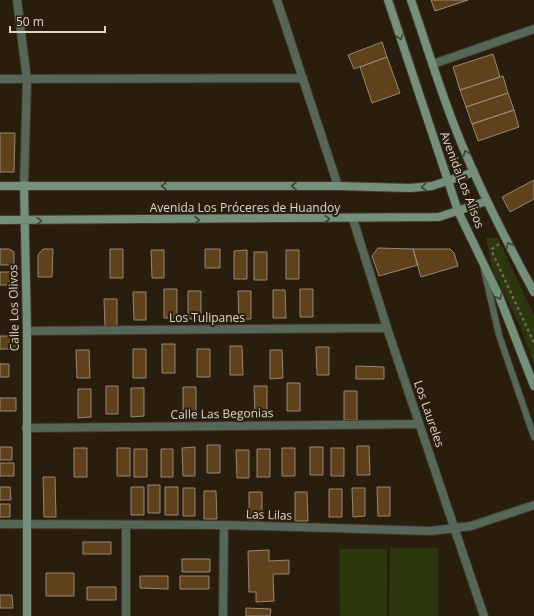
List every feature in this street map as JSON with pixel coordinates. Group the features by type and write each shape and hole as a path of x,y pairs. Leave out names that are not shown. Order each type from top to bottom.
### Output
{"main road":[{"name":"Avenida Los Alisos","path":"388,0 447,182 458,211 499,296 534,386"},
{"name":"Avenida Los Alisos","path":"411,0 456,129 474,172 487,201 534,292"},
{"name":"Avenida Los Próceres de Huandoy","path":"0,186 338,186 410,188 432,186 474,172"},
{"name":"Calle Los Olivos","path":"24,185 27,331 27,616"},
{"name":"Avenida Los Próceres de Huandoy","path":"0,220 353,219 439,217 487,201"}],"street":[{"name":"Calle Los Olivos","path":"17,0 27,80 24,185"},
{"path":"277,0 338,186"},
{"path":"433,64 534,29"},
{"path":"0,79 303,78"},
{"name":"Los Laureles","path":"353,219 387,328 484,616"},
{"name":"Los Tulipanes","path":"27,331 387,328"},
{"name":"Calle Las Begonias","path":"26,428 419,424"},
{"name":"Las Lilas","path":"0,524 126,526 224,525 431,531 471,526 534,505"},
{"path":"223,616 224,525"},
{"path":"126,526 126,616"}],"lane":[{"path":"481,258 499,335 534,437"}],"green space":[{"path":"486,238 498,238 534,315 534,364 519,324 492,269"},
{"path":"390,548 438,548 438,616 389,616"},
{"path":"339,549 387,549 387,616 340,616"}],"building":[{"path":"431,0 468,0 435,11"},
{"path":"382,42 387,57 354,69 348,55"},
{"path":"493,54 500,77 460,90 453,67"},
{"path":"387,57 400,93 372,103 360,67"},
{"path":"503,76 508,93 466,107 460,90"},
{"path":"508,93 514,110 472,124 466,107"},
{"path":"514,110 519,127 478,141 472,124"},
{"path":"0,133 15,133 14,172 0,172"},
{"path":"534,180 534,199 510,212 502,197"},
{"path":"378,248 413,249 418,265 379,276 372,256"},
{"path":"0,249 9,249 14,252 14,265 0,265"},
{"path":"43,249 53,249 52,277 38,277 38,255"},
{"path":"110,249 123,249 123,278 110,278"},
{"path":"205,249 220,249 220,268 205,268"},
{"path":"413,249 450,249 454,253 458,266 421,277"},
{"path":"151,250 164,250 164,278 152,278"},
{"path":"247,250 247,279 234,279 234,251"},
{"path":"286,250 299,250 299,279 286,279"},
{"path":"254,252 267,252 267,280 254,280"},
{"path":"0,272 14,272 14,285 0,285"},
{"path":"164,289 177,289 177,318 164,318"},
{"path":"300,289 313,289 313,317 300,317"},
{"path":"273,290 285,290 286,318 273,318"},
{"path":"188,291 201,291 201,319 188,319"},
{"path":"238,291 251,291 251,319 239,319"},
{"path":"133,292 146,292 146,320 134,320"},
{"path":"104,299 117,299 117,327 105,327"},
{"path":"0,336 17,336 17,349 0,349"},
{"path":"162,344 175,344 175,373 162,373"},
{"path":"230,346 242,346 243,375 230,375"},
{"path":"316,347 329,347 329,375 317,375"},
{"path":"133,349 146,349 146,378 133,378"},
{"path":"197,349 210,349 210,377 197,377"},
{"path":"76,350 89,350 90,378 77,378"},
{"path":"270,350 282,350 283,378 270,379"},
{"path":"0,364 9,364 9,377 0,377"},
{"path":"356,366 384,367 384,379 356,379"},
{"path":"287,383 300,383 300,411 287,411"},
{"path":"106,386 118,386 118,414 106,414"},
{"path":"254,386 267,386 267,414 255,414"},
{"path":"183,387 196,387 196,415 183,415"},
{"path":"131,388 144,388 144,416 131,417"},
{"path":"78,389 91,389 91,417 78,418"},
{"path":"344,391 357,391 357,420 344,420"},
{"path":"0,398 16,398 16,411 0,411"},
{"path":"207,445 220,445 220,473 207,473"},
{"path":"357,446 369,446 370,475 357,475"},
{"path":"0,447 12,447 12,460 0,460"},
{"path":"195,447 195,476 183,476 182,448"},
{"path":"310,447 323,447 323,475 310,475"},
{"path":"74,448 87,448 87,477 74,477"},
{"path":"117,448 130,448 130,476 117,476"},
{"path":"282,448 295,448 295,476 282,476"},
{"path":"331,448 344,448 344,476 331,476"},
{"path":"134,449 147,449 147,477 134,477"},
{"path":"161,449 173,449 173,477 161,477"},
{"path":"257,449 270,449 270,477 257,477"},
{"path":"236,450 249,450 249,478 237,478"},
{"path":"0,463 14,463 14,476 0,476"},
{"path":"43,477 55,477 56,517 44,517"},
{"path":"148,485 160,485 160,513 148,513"},
{"path":"0,487 10,487 11,500 0,500"},
{"path":"131,487 144,487 144,515 131,515"},
{"path":"165,487 178,487 178,515 165,515"},
{"path":"377,487 390,487 390,516 378,516"},
{"path":"183,488 195,488 195,516 183,516"},
{"path":"352,488 365,488 365,516 353,517"},
{"path":"329,489 342,489 342,517 329,517"},
{"path":"204,491 216,491 217,519 204,519"},
{"path":"249,492 262,492 262,520 249,520"},
{"path":"295,492 307,492 308,521 295,521"},
{"path":"0,504 10,504 10,517 0,517"},
{"path":"83,542 111,542 111,554 83,554"},
{"path":"269,550 269,561 289,560 289,574 273,574 274,601 256,602 256,592 249,592 248,551"},
{"path":"182,559 210,559 210,572 182,572"},
{"path":"46,573 74,573 74,596 46,596"},
{"path":"140,576 168,576 168,589 140,588"},
{"path":"180,576 209,576 209,589 180,589"},
{"path":"87,587 116,587 116,600 87,600"},
{"path":"0,595 12,595 13,608 0,608"},
{"path":"246,608 271,609 270,616 246,616"}]}
